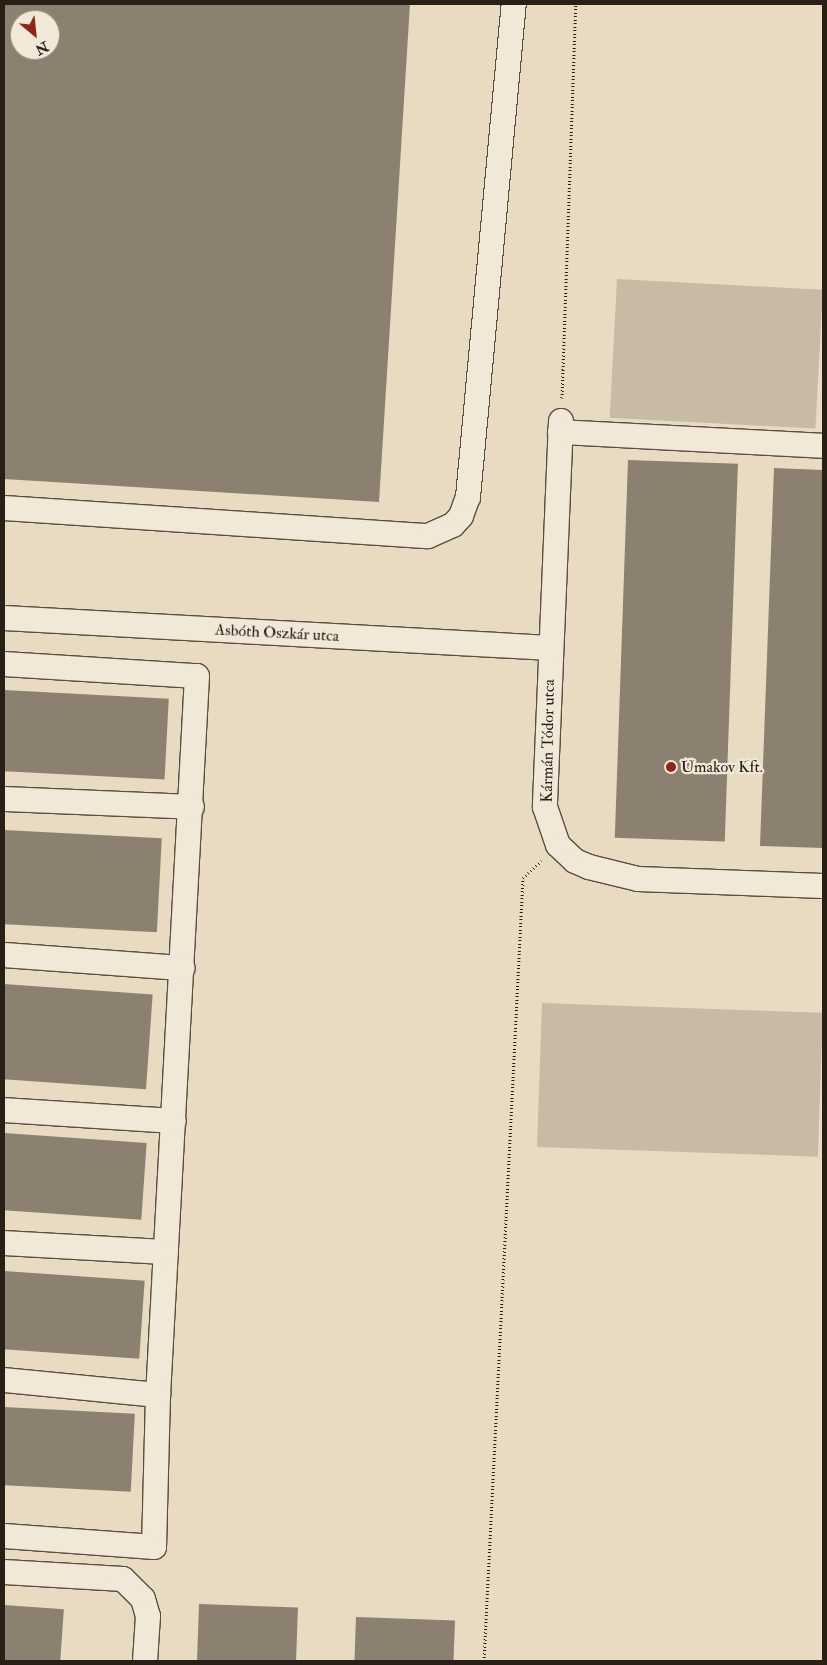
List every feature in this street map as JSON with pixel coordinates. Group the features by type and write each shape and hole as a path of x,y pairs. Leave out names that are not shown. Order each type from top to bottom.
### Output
{"street":[{"path":"4,508 428,536 453,525 461,516 468,497 514,4"},
{"path":"560,427 823,446"},
{"name":"Kármán Tódor utca","path":"558,845 546,807 550,648 560,427"},
{"name":"Asbóth Oszkár utca","path":"4,618 550,648"},
{"path":"4,664 197,676 192,808 158,1395 154,1546 4,1536"},
{"path":"4,799 192,808"},
{"path":"558,845 575,861 589,867 638,879 823,886"},
{"path":"4,955 183,968"},
{"path":"4,1110 174,1122"},
{"path":"4,1243 166,1252"},
{"path":"4,1380 158,1395"},
{"path":"4,1572 123,1579 143,1599 148,1616 146,1661"}],"path":[{"path":"560,427 576,4"},
{"path":"484,1661 523,878 558,845"}],"shaded area":[{"path":"617,279 823,290 815,429 610,418"},
{"path":"542,1003 823,1013 818,1157 537,1147"}],"building":[{"path":"4,4 410,4 379,502 4,479"},
{"path":"628,460 738,464 725,842 615,838"},
{"path":"774,468 823,470 823,848 760,846"},
{"path":"4,690 169,699 165,780 4,771"},
{"path":"4,830 162,838 157,932 4,924"},
{"path":"4,984 153,994 146,1089 4,1079"},
{"path":"4,1133 147,1143 141,1220 4,1210"},
{"path":"4,1271 145,1281 139,1359 4,1349"},
{"path":"4,1407 135,1414 131,1492 4,1485"},
{"path":"199,1604 298,1607 296,1661 197,1661"},
{"path":"4,1605 64,1609 60,1661 4,1661"},
{"path":"356,1617 455,1620 454,1661 354,1661"}],"place":[{"name":"Umakov Kft.","path":"671,767"}]}
